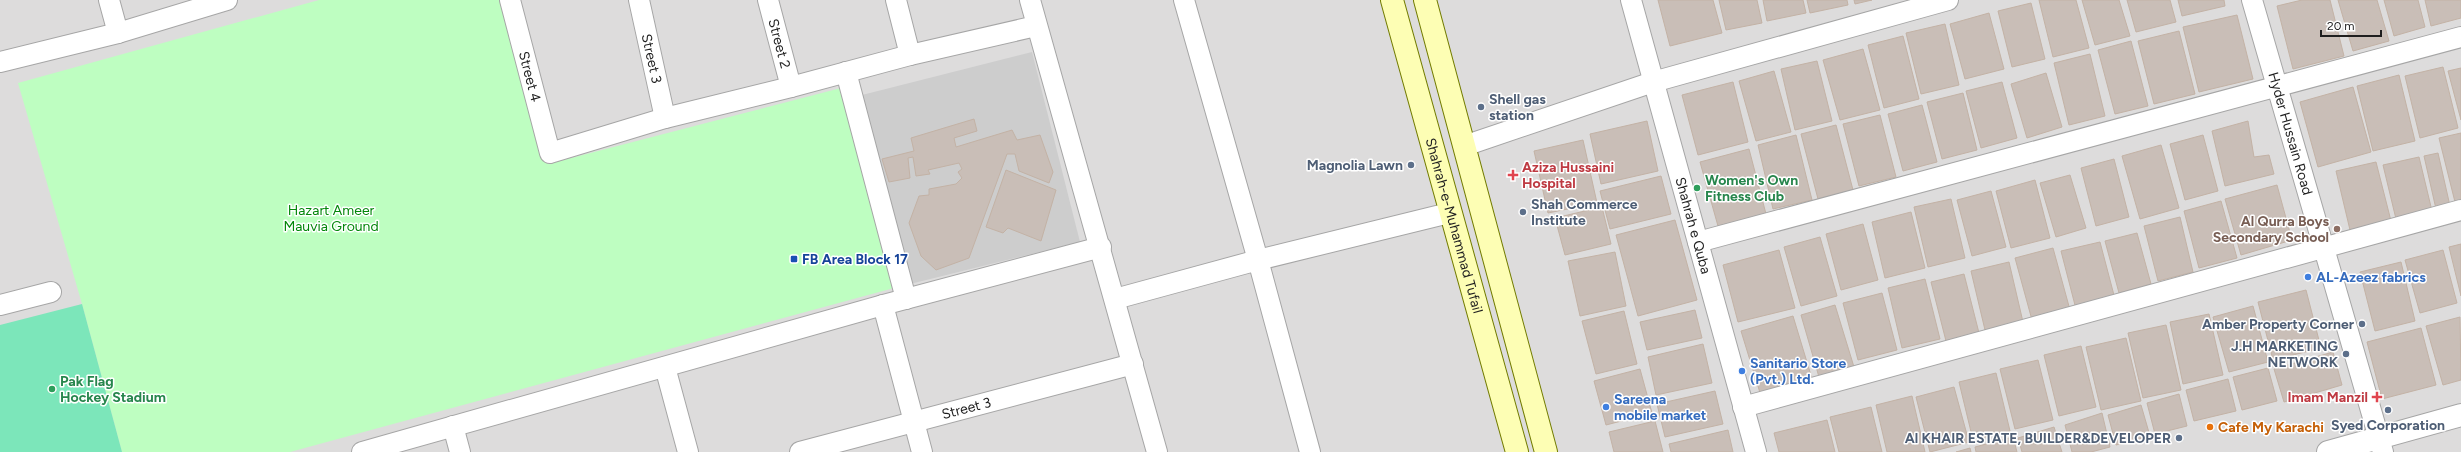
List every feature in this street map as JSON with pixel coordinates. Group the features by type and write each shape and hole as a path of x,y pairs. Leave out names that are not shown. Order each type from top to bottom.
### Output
{"main road":[{"name":"Shahrah-e-Muhammad Tufail","path":"1392,0 1449,213 1517,452"},
{"path":"1425,0 1546,452"}],"street":[{"path":"109,0 118,33"},
{"path":"0,62 118,33 227,0"},
{"name":"Street 4","path":"510,0 550,153 665,118"},
{"name":"Street 3","path":"639,0 665,118"},
{"name":"Street 2","path":"768,0 791,87"},
{"path":"896,0 910,55"},
{"path":"1030,0 1036,26 1101,247 1157,452"},
{"path":"1184,0 1258,260 1310,452"},
{"name":"Shahrah e Quba","path":"1631,0 1756,452"},
{"path":"1464,146 1653,82 1948,0"},
{"name":"Hyder Hussain Road","path":"2252,0 2381,445"},
{"path":"665,118 791,87 910,55 1036,26"},
{"path":"1698,242 2277,87 2461,36"},
{"path":"846,72 906,299"},
{"path":"1743,407 2461,210"},
{"path":"1115,298 1258,260 1449,213"},
{"path":"362,452 883,305 1101,247"},
{"path":"0,305 51,292"},
{"path":"883,305 922,452"},
{"name":"Street 3","path":"800,452 1133,364"},
{"path":"665,367 688,452"},
{"path":"2328,452 2381,445 2461,415"},
{"path":"453,426 460,452"}],"shaded area":[{"name":"FB Area Block 17","path":"0,0 2461,0 2461,452 0,452"},
{"path":"1032,52 1080,242 910,284 862,95"}],"green space":[{"name":"Hazart Ameer Mauvia Ground","path":"319,0 502,0 548,164 841,88 894,288 290,452 122,452 82,304 18,83"},
{"name":"Pak Flag Hockey Stadium","path":"82,304 122,452 0,452 0,325"}],"building":[{"path":"1658,0 1713,0 1722,33 1670,46"},
{"path":"1719,0 1757,0 1762,23 1726,30"},
{"path":"1763,0 1803,0 1806,13 1767,21"},
{"path":"1807,0 1847,0 1848,5 1810,13"},
{"path":"1854,0 1872,0 1855,4"},
{"path":"2039,0 2076,0 2089,48 2053,57"},
{"path":"2082,0 2119,0 2130,36 2095,45"},
{"path":"2127,0 2170,0 2176,22 2136,32"},
{"path":"2178,0 2224,0 2225,6 2182,16"},
{"path":"2302,0 2330,0 2344,56 2293,69 2277,6"},
{"path":"2338,0 2377,0 2389,41 2353,51"},
{"path":"2384,0 2418,0 2425,27 2394,36"},
{"path":"2425,0 2461,0 2461,18 2431,26"},
{"path":"2031,3 2045,59 2012,67 1998,11"},
{"path":"1989,13 2004,69 1965,79 1950,24"},
{"path":"2237,15 2253,79 2199,92 2183,27"},
{"path":"1945,24 1959,85 1921,94 1906,33"},
{"path":"2179,31 2195,94 2154,104 2138,41"},
{"path":"1903,36 1919,99 1884,108 1868,45"},
{"path":"2131,41 2148,106 2115,114 2098,50"},
{"path":"1863,49 1880,110 1840,120 1823,60"},
{"path":"2090,54 2105,116 2069,125 2054,63"},
{"path":"1817,61 1832,121 1795,130 1781,69"},
{"path":"2443,67 2458,128 2420,138 2405,76"},
{"path":"2461,68 2461,120 2448,71"},
{"path":"1774,71 1791,132 1756,141 1739,81"},
{"path":"2046,73 2062,127 2027,138 2011,84"},
{"path":"2399,75 2415,141 2373,151 2357,86"},
{"path":"1733,82 1748,142 1698,155 1682,95"},
{"path":"2002,82 2017,138 1981,148 1966,91"},
{"path":"2353,87 2371,152 2318,167 2300,102"},
{"path":"1963,93 1977,150 1942,159 1927,102"},
{"path":"1922,105 1937,162 1903,171 1888,114"},
{"path":"1880,115 1896,177 1859,186 1843,124"},
{"path":"974,119 977,131 954,138 956,147 1012,130 1017,140 1040,135 1053,172 1049,183 1019,171 1015,154 1007,154 969,258 936,270 921,256 909,223 919,196 929,195 929,189 956,184 962,178 958,172 962,169 959,163 928,170 930,174 916,176 913,157 908,158 910,178 889,182 882,159 914,151 911,138"},
{"path":"1647,121 1658,171 1601,184 1590,134"},
{"path":"2248,121 2254,157 2269,155 2274,174 2225,186 2212,131"},
{"path":"1836,125 1853,190 1818,199 1801,134"},
{"path":"2461,133 2461,204 2456,206 2439,138"},
{"path":"1796,135 1812,200 1773,209 1758,145"},
{"path":"2203,135 2218,191 2185,200 2170,144"},
{"path":"1583,140 1597,203 1548,213 1534,151"},
{"path":"2161,145 2179,208 2140,219 2122,156"},
{"path":"1749,149 1766,214 1718,226 1700,162"},
{"path":"2438,153 2450,206 2436,209 2424,156"},
{"path":"2419,157 2432,211 2396,219 2383,165"},
{"path":"2114,159 2129,217 2096,226 2081,168"},
{"path":"2376,162 2391,221 2350,230 2336,171"},
{"path":"1006,170 1056,190 1041,241 1008,228 1003,233 986,227"},
{"path":"2070,175 2086,228 2056,237 2040,183"},
{"path":"1661,176 1671,214 1610,229 1600,191"},
{"path":"2035,180 2050,238 2011,248 1996,191"},
{"path":"2277,185 2292,240 2241,255 2225,199"},
{"path":"1991,191 2006,247 1972,256 1957,200"},
{"path":"1951,199 1965,258 1928,267 1914,207"},
{"path":"2221,201 2237,258 2199,268 2184,211"},
{"path":"1602,207 1611,244 1565,255 1555,218"},
{"path":"1911,212 1925,268 1885,278 1872,222"},
{"path":"2180,217 2193,272 2158,281 2144,226"},
{"path":"1675,220 1697,300 1638,316 1616,235"},
{"path":"1863,224 1878,280 1841,290 1826,234"},
{"path":"2137,233 2151,284 2119,293 2105,241"},
{"path":"1820,237 1837,296 1801,306 1784,247"},
{"path":"2100,242 2115,299 2076,309 2061,251"},
{"path":"2461,244 2461,296 2449,247"},
{"path":"2053,248 2070,310 2032,320 2015,258"},
{"path":"1779,250 1795,308 1738,322 1723,265"},
{"path":"2443,250 2457,303 2420,313 2405,260"},
{"path":"1615,252 1626,306 1580,316 1568,261"},
{"path":"2009,262 2023,322 1985,330 1971,271"},
{"path":"2401,262 2415,321 2375,331 2360,272"},
{"path":"1964,274 1979,333 1946,341 1931,282"},
{"path":"1925,279 1940,339 1902,348 1888,288"},
{"path":"2306,290 2321,348 2273,360 2258,302"},
{"path":"1882,293 1897,350 1858,360 1843,303"},
{"path":"1835,305 1854,367 1819,377 1801,315"},
{"path":"2253,306 2268,362 2229,372 2213,317"},
{"path":"1695,310 1702,338 1647,350 1640,322"},
{"path":"1624,311 1637,364 1596,374 1582,321"},
{"path":"2209,314 2223,375 2183,384 2170,322"},
{"path":"1793,316 1813,382 1761,396 1741,331"},
{"path":"2460,317 2461,380 2443,385 2426,326"},
{"path":"2166,325 2181,390 2143,398 2128,333"},
{"path":"2421,328 2436,385 2382,399 2367,342"},
{"path":"2126,338 2141,401 2101,410 2086,347"},
{"path":"1703,344 1712,383 1656,395 1648,357"},
{"path":"2081,346 2096,407 2059,416 2044,355"},
{"path":"2333,352 2342,385 2284,402 2274,369"},
{"path":"2038,360 2053,420 2015,429 2000,369"},
{"path":"2268,368 2277,401 2242,410 2233,377"},
{"path":"1640,369 1652,413 1606,425 1594,381"},
{"path":"1996,373 2010,431 1973,440 1959,382"},
{"path":"2228,379 2236,411 2194,421 2186,390"},
{"path":"1954,387 1969,442 1930,452 1916,397"},
{"path":"1715,391 1723,424 1665,437 1657,404"},
{"path":"2179,394 2187,426 2155,434 2147,403"},
{"path":"1912,396 1925,452 1887,452 1876,405"},
{"path":"2141,405 2150,436 2116,445 2108,415"},
{"path":"1871,407 1882,452 1839,452 1830,417"},
{"path":"2102,413 2110,447 2091,452 2072,452 2065,425"},
{"path":"1827,420 1835,452 1779,452 1774,433"},
{"path":"1655,421 1663,452 1614,452 1609,432"},
{"path":"2054,427 2062,452 2022,452 2018,438"},
{"path":"1728,430 1733,452 1671,452 1669,444"},
{"path":"2013,437 2017,452 1976,452 1975,447"},
{"path":"1970,448 1971,452 1956,452"}],"place":[{"name":"Shell gas station","path":"1481,107"},
{"name":"Magnolia Lawn","path":"1411,165"},
{"name":"Aziza Hussaini Hospital","path":"1513,175"},
{"name":"Women's Own Fitness Club","path":"1697,188"},
{"name":"Shah Commerce Institute","path":"1523,212"},
{"name":"Al Qurra Boys Secondary School","path":"2337,229"},
{"name":"FB Area Block 17","path":"794,259"},
{"name":"AL-Azeez fabrics","path":"2308,277"},
{"name":"Amber Property Corner","path":"2362,324"},
{"name":"J.H MARKETING NETWORK","path":"2346,354"},
{"name":"Sanitario Store (Pvt.) Ltd.","path":"1742,371"},
{"name":"Pak Flag Hockey Stadium","path":"52,389"},
{"name":"Imam Manzil","path":"2377,397"},
{"name":"Sareena mobile market","path":"1606,407"},
{"name":"Syed Corporation","path":"2388,410"},
{"name":"Cafe My Karachi","path":"2210,427"},
{"name":"Al KHAIR ESTATE, BUILDER&DEVELOPER","path":"2179,438"}]}
